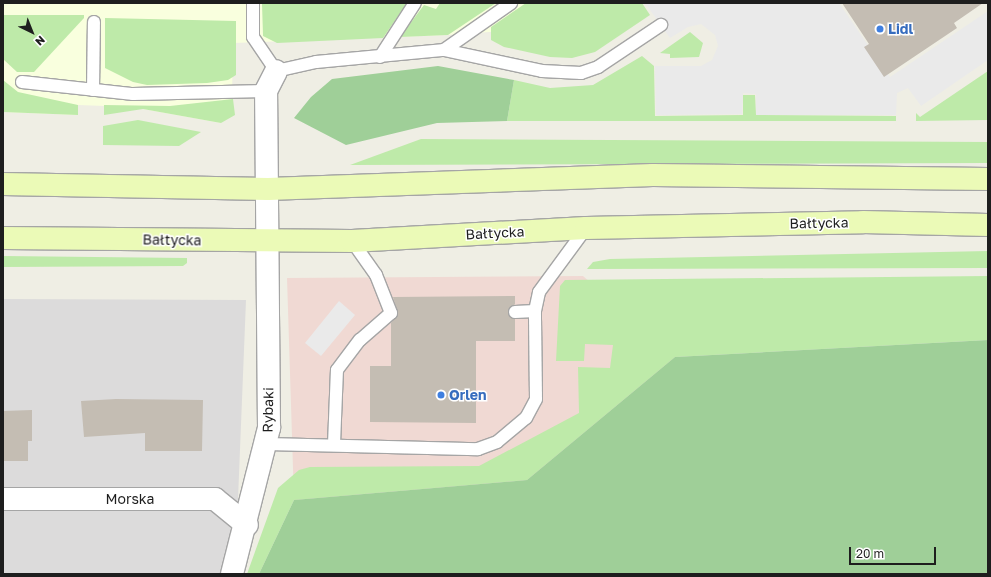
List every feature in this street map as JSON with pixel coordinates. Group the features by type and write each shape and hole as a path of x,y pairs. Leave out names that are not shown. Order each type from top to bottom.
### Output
{"main road":[{"path":"3,184 268,189 653,175 988,180"},
{"name":"Bałtycka","path":"3,238 352,241 586,228 863,222 988,225"}],"street":[{"path":"266,91 276,71"},
{"name":"Rybaki","path":"232,574 267,444 269,428 266,91"},
{"name":"Morska","path":"3,499 215,499 246,525"}],"lane":[{"path":"253,3 253,37 276,71 316,62 444,50 542,71 581,73 598,67 661,25"},
{"path":"380,57 415,3"},
{"path":"444,50 511,3"},
{"path":"93,90 94,22"},
{"path":"22,82 133,94 266,91"},
{"path":"267,444 334,444 478,449 497,442 526,418 536,399 536,311 539,292 586,228"},
{"path":"334,444 337,370 360,340 391,313 376,275 352,241"},
{"path":"515,312 536,311"}],"shaded area":[{"path":"3,3 581,3 545,28 448,35 233,43 232,99 221,123 143,109 105,106 78,105 78,115 3,112"},
{"path":"645,3 839,3 890,77 988,11 988,60 921,106 908,88 897,93 896,115 756,115 756,94 743,93 742,114 656,115 655,66 701,66 712,60 718,46 715,35 701,24 688,27 670,38"},
{"name":"Orlen","path":"583,276 675,357 527,480 294,500 287,278"},
{"path":"3,299 246,300 235,574 3,574"},
{"path":"339,301 355,315 321,356 305,343"}],"green space":[{"path":"262,3 407,3 383,38 277,43 263,36"},
{"path":"440,3 496,3 448,35 400,37 424,5 436,9"},
{"path":"526,3 642,3 650,15 595,52 572,58 550,57 504,47 491,40 491,27"},
{"path":"3,15 84,15 84,18 34,72 17,72 3,59"},
{"path":"105,18 236,21 236,75 228,80 207,83 147,85 133,82 105,68"},
{"path":"690,32 703,43 699,57 670,58 670,54 660,53"},
{"path":"642,56 654,66 655,116 743,115 743,95 755,95 756,115 896,116 896,121 507,121 514,80 550,88 593,85"},
{"path":"438,66 514,80 507,121 437,123 346,145 294,118 311,97 332,79"},
{"path":"988,71 988,120 916,121 916,113 920,117"},
{"path":"3,80 18,92 78,105 78,115 3,112"},
{"path":"233,99 235,115 221,123 143,109 104,115 104,105 170,106"},
{"path":"138,120 201,132 179,146 103,145 103,126"},
{"path":"421,139 988,142 988,163 350,165"},
{"path":"988,251 988,268 587,269 593,262 610,259"},
{"path":"3,256 187,258 187,263 183,266 3,267"},
{"path":"988,276 988,340 675,357 527,480 294,500 259,574 247,574 278,488 299,470 310,467 479,466 579,413 578,367 610,368 613,345 585,344 584,361 556,361 560,286 565,280"},
{"path":"988,340 988,574 259,574 294,500 527,480 675,357"}],"building":[{"name":"Lidl","path":"842,3 983,3 954,23 957,28 884,77 864,47 869,44"},
{"path":"515,296 515,304 508,312 515,319 515,341 476,341 476,423 370,422 370,366 391,366 391,323 398,314 393,297"},
{"path":"116,399 203,400 202,451 145,451 145,433 84,437 81,401"},
{"path":"32,410 32,441 28,441 28,461 3,461 3,411"}],"place":[{"name":"Lidl","path":"880,29"},
{"name":"Orlen","path":"441,395"}]}
